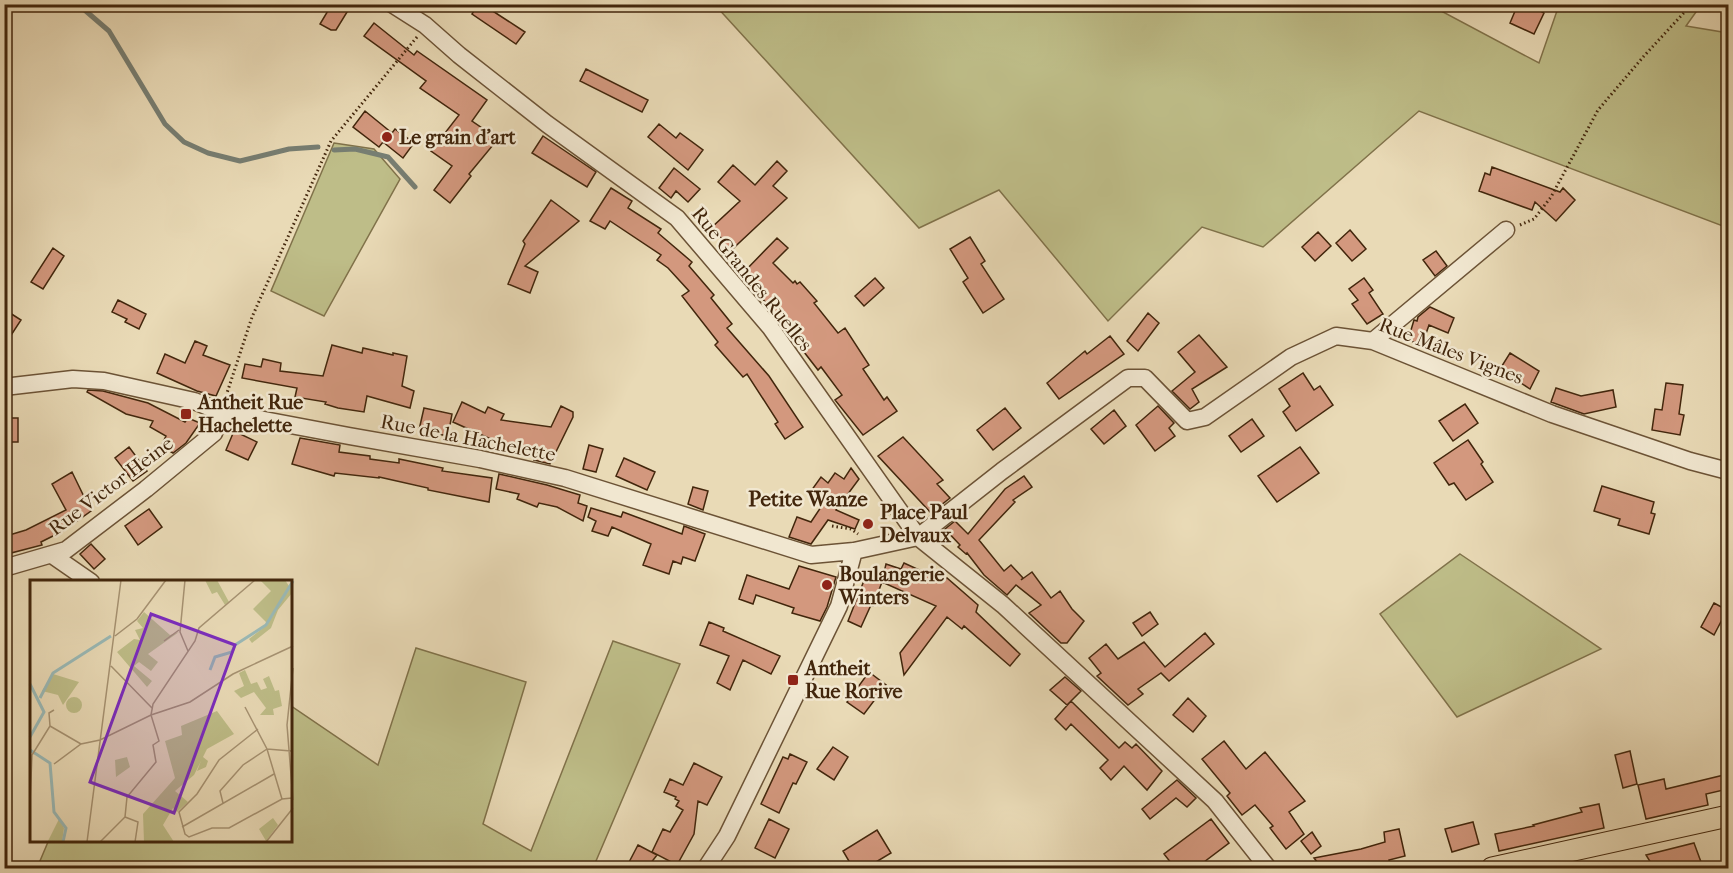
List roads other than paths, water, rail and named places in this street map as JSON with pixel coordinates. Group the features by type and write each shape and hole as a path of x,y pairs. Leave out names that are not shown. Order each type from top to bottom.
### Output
{"main road":[{"path":"1492,868 1728,816"}],"street":[{"name":"Rue Grandes Ruelles","path":"392,4 425,25 459,55 547,124 677,218 770,327 918,537 1003,605 1215,801 1268,868"},
{"path":"1373,340 1506,230"},
{"name":"Rue Mâles Vignes","path":"918,537 1002,471 1128,378 1145,378 1187,421 1205,417 1291,357 1336,336 1373,340 1552,414 1690,461 1728,471"},
{"name":"Rue de la Hachelette","path":"4,387 73,379 104,381 194,401 221,412 480,459 565,478 811,555 858,544 918,537"},
{"name":"Rue Victor Heine","path":"4,568 66,550 214,434 221,412"},
{"path":"706,868 727,836 839,606 858,544"},
{"path":"52,555 88,580"}],"waterway":[{"path":"64,4 80,6 109,31 165,124 184,142 208,153 240,161 289,149 318,147"},
{"path":"334,150 355,149 388,157 415,187"}],"place":[{"name":"Le grain d'art","path":"387,137"},
{"name":"Antheit Rue Hachelette","path":"186,414"},
{"name":"Place Paul Delvaux","path":"868,524"},
{"name":"Boulangerie Winters","path":"827,585"},
{"name":"Antheit Rue Rorive","path":"793,680"}],"district":[{"name":"Petite Wanze","path":"808,499"}]}
